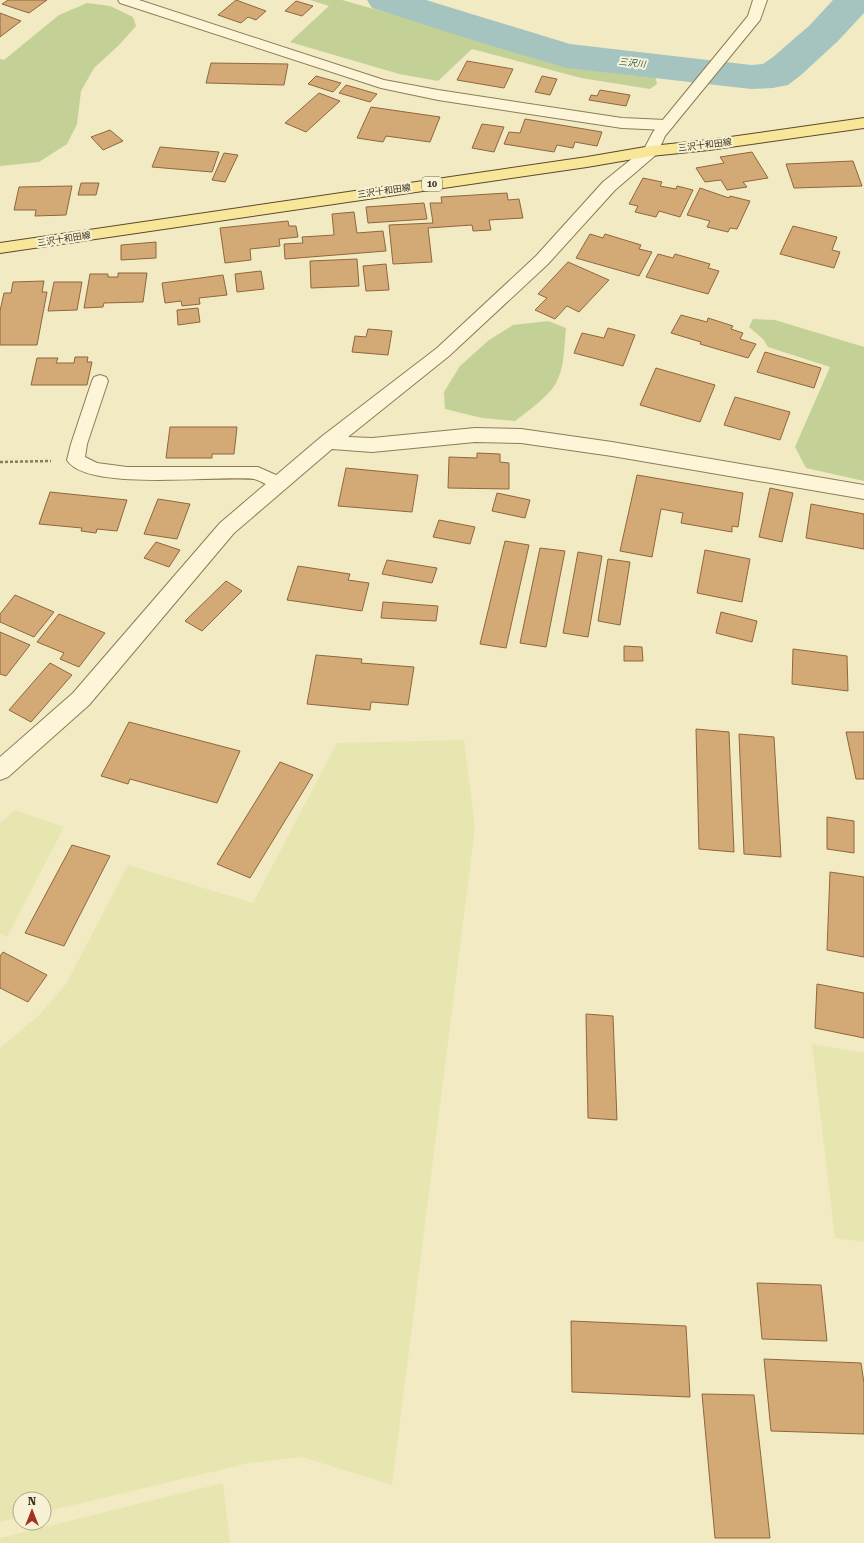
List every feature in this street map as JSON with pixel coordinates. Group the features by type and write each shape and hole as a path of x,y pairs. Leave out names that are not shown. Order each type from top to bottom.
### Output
{"main road":[{"name":"三沢十和田線","path":"0,248 587,162 651,151 709,145 864,123"}],"street":[{"path":"125,0 381,84 438,95 622,123 666,125"},
{"path":"0,770 81,699 227,528 328,442 443,352 542,260 609,186 651,151 658,135 696,86 726,54 755,17 760,0"},
{"path":"328,442 372,445 475,435 521,436 612,449 864,492"}],"lane":[{"path":"100,381 79,444 76,460 94,469 127,473 258,473 279,484"}],"path":[{"path":"0,462 76,460"}],"shaded area":[{"path":"464,740 475,828 392,1485 302,1457 249,1463 52,1510 52,1491 12,1491 12,1519 0,1522 0,1048 38,1016 66,984 128,865 253,903 337,743"},
{"path":"15,810 64,827 7,937 0,933 0,823"},
{"path":"812,1044 864,1053 864,1242 835,1238"},
{"path":"223,1483 230,1543 0,1543 0,1538 28,1531 52,1531 52,1525"}],"green space":[{"path":"310,0 342,0 577,66 655,76 657,84 650,89 581,78 472,49 438,81 399,74 290,42 329,6"},
{"path":"87,3 110,6 133,17 136,26 119,45 94,68 81,91 77,124 67,144 39,162 0,166 0,59 4,60 59,15"},
{"path":"753,319 775,320 864,347 864,481 806,468 795,447 830,367 768,347 763,339 749,327"},
{"path":"548,321 566,328 564,356 556,383 537,404 515,421 482,418 445,409 444,392 460,366 489,340 513,325"}],"building":[{"path":"8,0 47,0 29,13 2,4"},
{"path":"236,0 266,11 256,20 248,17 241,23 218,15"},
{"path":"296,1 313,6 302,16 285,11"},
{"path":"0,13 21,21 0,37"},
{"path":"467,61 513,69 504,88 457,80"},
{"path":"211,63 288,64 284,85 206,83"},
{"path":"316,76 341,83 333,92 308,84"},
{"path":"542,76 557,79 550,95 535,92"},
{"path":"346,85 377,94 370,102 339,93"},
{"path":"600,90 630,95 626,106 589,100 591,95 597,96"},
{"path":"319,93 340,101 306,132 285,123"},
{"path":"371,107 440,117 430,142 386,136 383,142 357,138"},
{"path":"525,119 602,132 597,146 575,142 573,148 557,145 554,152 504,144 509,132 520,133"},
{"path":"482,124 504,127 494,152 472,148"},
{"path":"110,130 123,141 103,150 91,137"},
{"path":"160,147 219,152 212,172 152,167"},
{"path":"752,152 768,178 743,182 747,187 727,190 721,180 705,182 696,168 724,163 720,157"},
{"path":"224,153 238,155 225,182 212,180"},
{"path":"853,161 862,186 794,188 786,164"},
{"path":"643,178 662,182 660,186 676,189 677,186 693,190 680,217 659,211 656,217 635,212 638,206 629,204"},
{"path":"81,183 99,183 96,195 78,195"},
{"path":"72,186 66,215 35,216 36,210 14,210 19,187"},
{"path":"700,188 729,198 730,196 750,201 737,229 730,228 728,232 707,227 710,221 687,215"},
{"path":"507,193 508,200 519,199 523,218 489,220 491,230 473,231 472,225 428,228 432,262 393,264 389,225 433,223 430,203 442,203 441,197"},
{"path":"424,203 427,219 368,223 366,207"},
{"path":"354,212 357,233 383,231 386,251 285,259 284,244 303,243 302,237 334,235 332,214"},
{"path":"288,221 289,226 296,226 298,237 279,239 280,246 250,249 251,260 225,263 220,228"},
{"path":"793,226 837,237 832,250 840,252 834,268 780,254"},
{"path":"590,234 603,238 605,234 641,245 639,249 652,252 639,276 576,258"},
{"path":"156,242 156,258 121,260 121,245"},
{"path":"658,254 673,258 675,254 710,264 708,268 719,271 708,294 646,277"},
{"path":"357,259 359,286 311,288 310,261"},
{"path":"568,262 609,280 579,312 567,306 555,319 535,310 547,298 538,294"},
{"path":"386,264 389,290 366,291 363,266"},
{"path":"261,271 264,289 237,292 235,274"},
{"path":"118,273 147,273 143,302 104,303 103,307 84,308 90,274 108,274 108,277 118,277"},
{"path":"223,275 227,295 199,298 200,304 182,306 181,301 165,303 162,283"},
{"path":"44,281 42,292 47,292 37,345 0,345 0,311 4,293 11,293 13,282"},
{"path":"54,282 82,282 77,310 48,311"},
{"path":"198,308 200,322 178,325 177,310"},
{"path":"681,315 707,322 708,318 733,326 731,329 743,333 740,339 756,344 748,358 700,344 701,342 671,333"},
{"path":"608,328 635,335 623,366 574,353 582,333 604,338"},
{"path":"368,329 392,331 388,355 352,352 355,336 366,337"},
{"path":"765,352 821,368 814,388 757,372"},
{"path":"75,357 88,357 87,362 92,362 87,385 31,385 37,358 58,358 56,363 74,363"},
{"path":"656,368 715,385 700,422 640,405"},
{"path":"735,397 790,412 780,440 724,425"},
{"path":"170,427 237,427 234,454 212,454 212,458 166,458"},
{"path":"477,453 500,454 500,462 509,463 509,489 448,488 449,457 477,458"},
{"path":"346,468 418,475 412,512 338,506"},
{"path":"637,475 743,493 738,527 732,526 732,532 681,523 683,513 661,509 652,557 620,551"},
{"path":"770,488 793,493 782,542 759,537"},
{"path":"50,492 127,500 117,531 97,529 96,533 81,531 82,528 39,524"},
{"path":"497,493 530,500 525,518 492,511"},
{"path":"158,499 190,504 177,539 144,534"},
{"path":"811,504 864,514 864,549 806,538"},
{"path":"439,520 475,527 470,544 433,537"},
{"path":"505,541 529,545 506,648 480,644"},
{"path":"156,542 180,550 169,567 144,558"},
{"path":"540,548 565,551 546,647 520,643"},
{"path":"705,550 750,559 742,602 697,593"},
{"path":"578,552 602,556 588,637 563,633"},
{"path":"608,559 630,562 620,625 598,621"},
{"path":"387,560 437,568 432,583 382,574"},
{"path":"298,566 350,574 348,580 369,583 362,611 287,600"},
{"path":"226,581 242,591 202,631 185,621"},
{"path":"15,595 54,612 34,637 0,622 0,614"},
{"path":"383,602 438,606 436,621 381,618"},
{"path":"721,612 757,621 752,642 716,633"},
{"path":"59,614 105,633 79,667 60,659 64,653 37,642"},
{"path":"0,632 30,645 6,676 0,674"},
{"path":"624,646 642,647 643,661 624,661"},
{"path":"793,649 847,656 848,691 792,684"},
{"path":"316,655 362,659 361,663 414,667 408,705 371,702 370,710 307,704"},
{"path":"50,663 72,675 31,722 9,710"},
{"path":"129,722 240,751 217,803 130,779 128,784 101,776"},
{"path":"696,729 729,732 734,852 699,849"},
{"path":"846,732 864,732 864,779 856,779"},
{"path":"739,734 774,737 781,857 744,854"},
{"path":"280,762 313,775 250,878 217,864"},
{"path":"827,817 854,821 854,853 827,849"},
{"path":"72,845 110,856 64,946 25,933"},
{"path":"830,872 864,877 864,957 827,950"},
{"path":"3,952 47,975 28,1002 0,988 0,956"},
{"path":"817,984 864,993 864,1038 815,1028"},
{"path":"586,1014 613,1016 617,1120 588,1118"},
{"path":"757,1283 821,1285 827,1341 762,1339"},
{"path":"571,1321 686,1326 690,1397 572,1392"},
{"path":"764,1359 861,1363 864,1383 864,1434 771,1431"},
{"path":"702,1394 754,1395 770,1538 715,1538"}],"waterway":[{"name":"三沢川","path":"386,0 567,56 751,77 773,76 787,66 824,33 855,0"}]}
